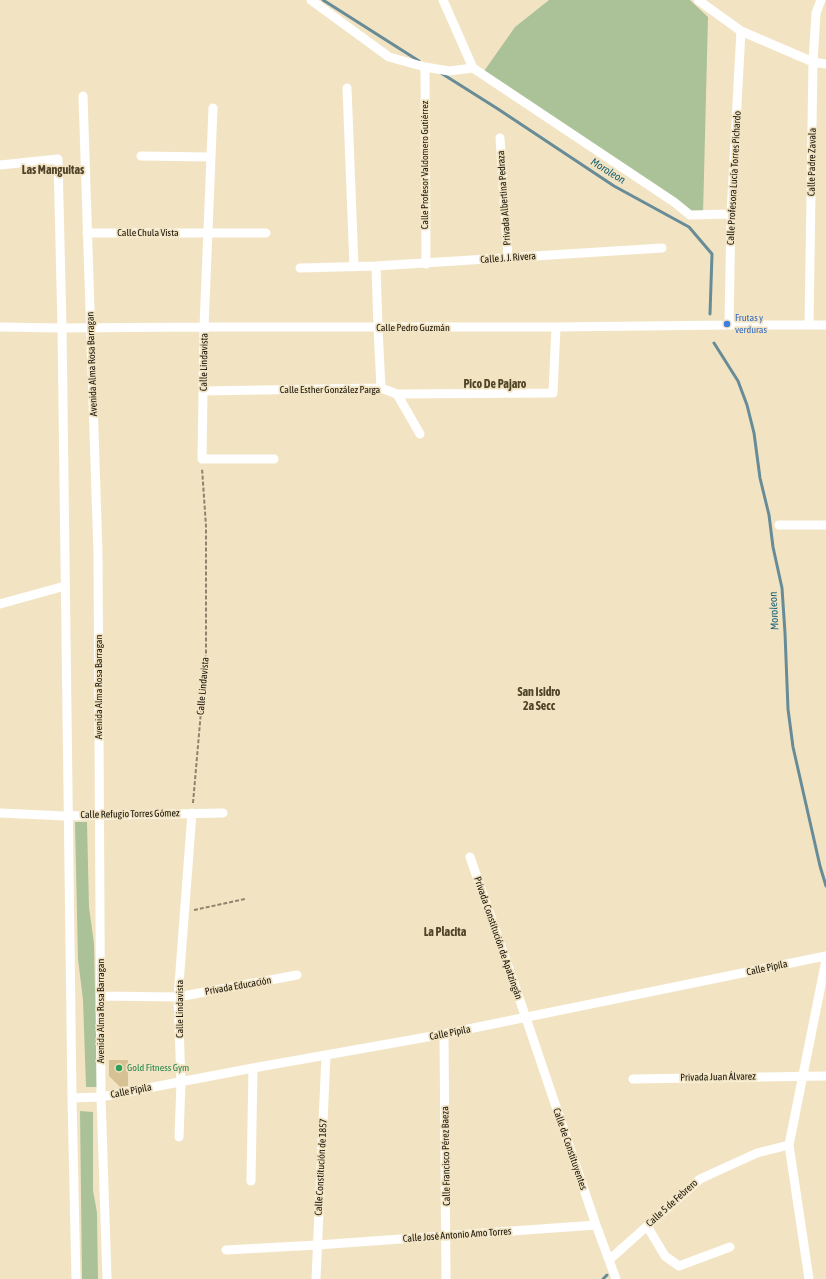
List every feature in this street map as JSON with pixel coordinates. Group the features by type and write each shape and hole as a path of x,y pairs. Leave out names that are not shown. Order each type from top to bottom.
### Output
{"street":[{"path":"311,0 389,57 425,67 449,70 473,68"},
{"path":"443,0 473,68 674,202 690,215 731,214"},
{"path":"698,0 741,31 813,62 826,64"},
{"name":"Calle Padre Zavala","path":"809,325 813,62 816,13 821,0"},
{"name":"Calle Profesora Lucía Torres Pichardo","path":"729,325 731,214 741,31"},
{"name":"Calle Profesor Valdomero Gutiérrez","path":"425,67 426,264"},
{"path":"347,88 354,267"},
{"name":"Avenida Alma Rosa Barragan","path":"83,96 98,554 101,1097 107,1279"},
{"name":"Calle Lindavista","path":"202,459 204,326 213,108"},
{"name":"Privada Albertina Pedraza","path":"500,138 508,258"},
{"path":"141,156 211,157"},
{"path":"0,165 58,159 62,328 72,1098 76,1279"},
{"name":"Calle Chula Vista","path":"87,233 266,234"},
{"name":"Calle J. J. Rivera","path":"300,268 426,264 662,248"},
{"path":"376,266 381,388"},
{"name":"Calle Pedro Guzmán","path":"0,327 90,328 204,326 378,328 826,325"},
{"name":"Calle Esther González Parga","path":"203,390 381,388 397,394 553,393 556,327"},
{"path":"397,394 420,434"},
{"path":"202,459 274,459"},
{"path":"779,525 826,525"},
{"path":"0,604 65,586"},
{"name":"Calle Refugio Torres Gómez","path":"0,813 100,816 223,813"},
{"name":"Calle Lindavista","path":"179,1137 181,1082 178,997 192,813"},
{"name":"Privada Constitución de Apatzingán","path":"470,857 526,1018"},
{"name":"Calle Pípila","path":"72,1098 101,1097 444,1034 826,956"},
{"path":"809,1279 789,1145 826,960"},
{"name":"Privada Educación","path":"101,996 178,997 297,975"},
{"name":"Calle de Constituyentes","path":"526,1018 596,1225 616,1279"},
{"name":"Calle Francisco Pérez Baeza","path":"444,1034 447,1236 446,1279"},
{"name":"Calle Constitución de 1857","path":"316,1279 326,1055"},
{"path":"251,1181 253,1068"},
{"name":"Privada Juan Álvarez","path":"633,1079 826,1076"},
{"name":"Calle 5 de Febrero","path":"609,1260 700,1179 757,1153 789,1145"},
{"name":"Calle José Antonio Amo Torres","path":"226,1250 596,1225"},
{"path":"647,1226 665,1256 679,1266 730,1247"}],"path":[{"name":"Calle Lindavista","path":"192,813 206,654 206,526 202,459"},
{"path":"185,912 245,899"}],"green space":[{"path":"549,0 690,0 708,17 703,215 690,215 482,74 515,27"},
{"path":"75,822 87,822 89,907 94,944 97,1087 86,1087 83,1000 78,959"},
{"path":"80,1111 93,1112 93,1190 97,1213 98,1279 82,1279"}],"building":[{"name":"Gold Fitness Gym","path":"109,1060 128,1060 128,1086 120,1087 109,1076"}],"waterway":[{"name":"Moroleon","path":"323,0 419,61"},
{"name":"Moroleon","path":"441,73 614,186 689,227 712,254 710,314"},
{"name":"Moroleon","path":"714,343 738,381 747,405 754,433 760,478 769,515 773,547 782,588 788,709 793,747 820,866 826,886"},
{"path":"603,1279 607,1275"}],"place":[{"name":"Frutas y verduras","path":"727,324"},
{"name":"Gold Fitness Gym","path":"119,1068"}],"district":[{"name":"Las Manguitas","path":"53,170"},
{"name":"Pico De Pajaro","path":"495,384"},
{"name":"San Isidro 2a Secc","path":"539,699"},
{"name":"La Placita","path":"445,932"}]}
